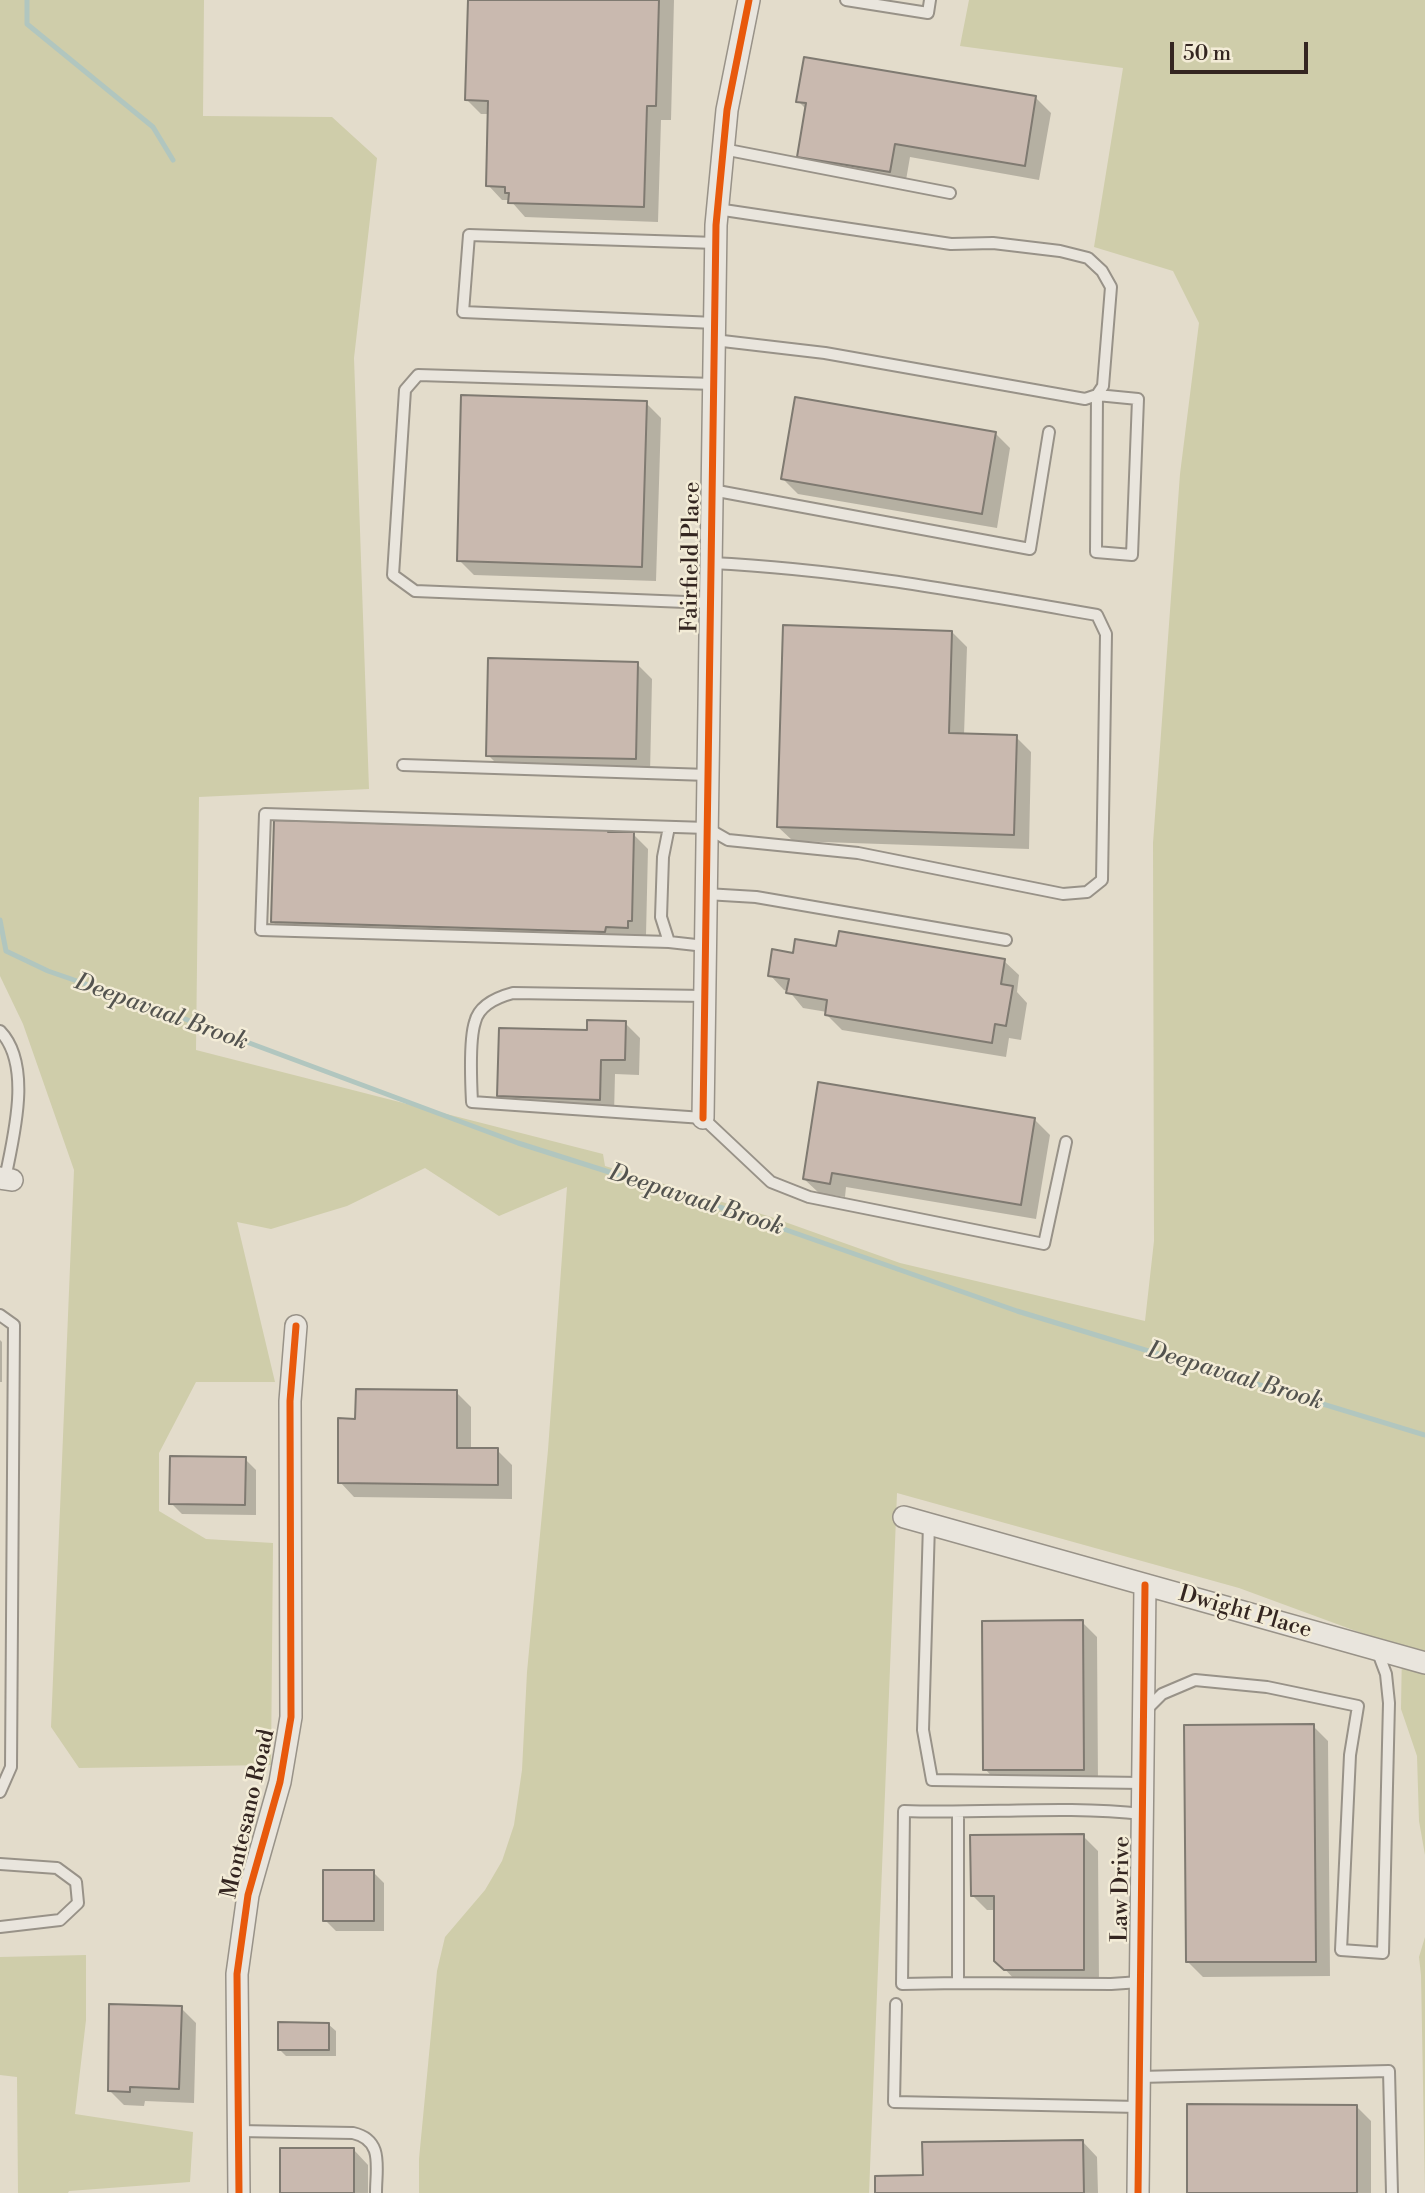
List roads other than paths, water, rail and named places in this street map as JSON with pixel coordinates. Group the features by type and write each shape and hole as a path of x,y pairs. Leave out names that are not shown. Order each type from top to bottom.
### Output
{"street":[{"name":"Fairfield Place","path":"703,1118 717,209 727,110 749,0"},
{"name":"Montesano Road","path":"239,2193 237,1975 248,1895 280,1782 291,1717 290,1401 296,1326"},
{"name":"Dwight Place","path":"904,1517 1425,1663"},
{"name":"Law Drive","path":"1138,2193 1146,1585"}],"lane":[{"path":"846,0 928,13 930,0"},
{"path":"723,149 950,193"},
{"path":"716,243 470,235 463,312 714,332 1085,399 1097,396 1138,399 1132,555 1096,552 1097,396 1103,386 1111,287 1102,271 1088,258 1060,251 993,243 951,244 717,209"},
{"path":"710,603 415,592 393,575 405,390 418,375 714,384"},
{"path":"712,490 1030,549 1049,432"},
{"path":"705,946 669,942 261,930 265,814 707,828 728,840 858,853 1063,894 1087,892 1102,880 1106,634 1097,615 852,576 711,563"},
{"path":"403,765 708,775"},
{"path":"669,827 663,857 661,917 669,942"},
{"path":"706,894 756,897 1006,940"},
{"path":"705,996 513,993 500,996 488,1004 475,1021 471,1071 472,1101 703,1118 771,1182 809,1197 1044,1244 1066,1142"},
{"path":"0,1031 19,1069 16,1125 5,1179"},
{"path":"0,1315 14,1325 11,1767 0,1792"},
{"path":"929,1524 923,1730 932,1780 1142,1783"},
{"path":"1144,1713 1162,1694 1195,1680 1267,1687 1358,1706 1350,1755 1342,1950 1383,1953 1389,1703 1386,1674 1377,1650"},
{"path":"1140,1982 902,1984 904,1811 958,1813 1110,1810 1143,1814"},
{"path":"958,1813 958,1983"},
{"path":"0,1864 57,1868 76,1882 78,1903 60,1920 0,1927"},
{"path":"896,2004 894,2102 1139,2106"},
{"path":"1139,2077 1389,2071 1392,2193"},
{"path":"238,2131 353,2133 369,2138 376,2148 376,2193"}],"waterway":[{"path":"27,0 27,24 153,127 173,160"},
{"name":"Deepavaal Brook","path":"0,920 6,951 48,971 158,1009 518,1143 738,1213 1017,1311 1425,1435"}]}
